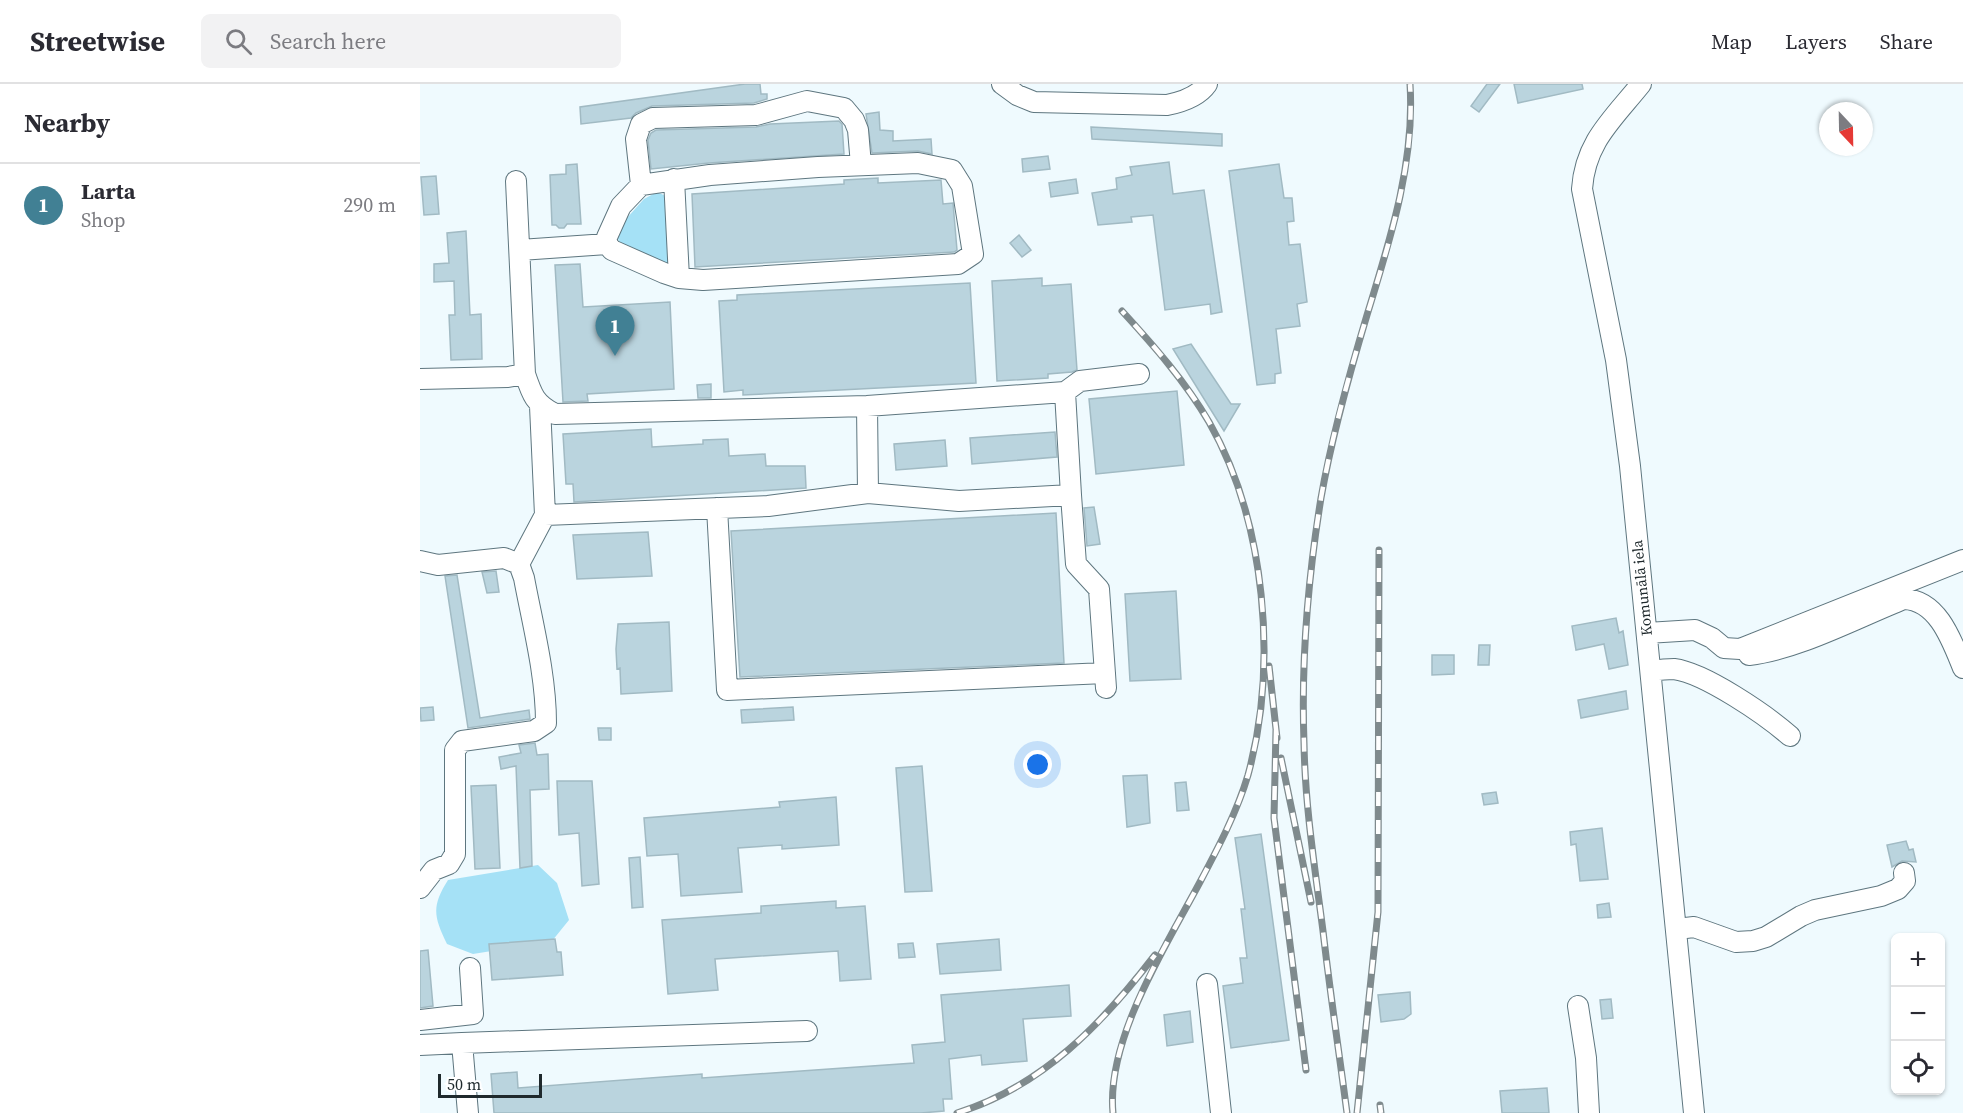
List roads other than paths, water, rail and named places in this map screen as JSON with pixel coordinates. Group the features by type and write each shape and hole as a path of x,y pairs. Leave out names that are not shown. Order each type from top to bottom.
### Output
{"street":[{"path":"1002,84 1017,95 1034,102 1167,105 1192,96 1207,84"},
{"name":"Komunālā iela","path":"1641,84 1597,138 1583,172 1582,189 1616,360 1630,466 1694,1113"},
{"path":"641,185 636,139 640,124 653,118 756,115 807,101 844,108 854,120 858,130 861,165"},
{"path":"918,163 951,170 963,186 973,254 958,264 703,280 679,278 649,267 612,250 607,244 607,237 621,206 641,185 674,179 861,165 918,163"},
{"path":"674,179 679,278"},
{"path":"516,181 525,374 530,391 540,406 555,414 867,406 1065,392 1080,381 1139,374"},
{"path":"520,250 607,244"},
{"path":"420,379 508,377 525,374"},
{"path":"717,508 727,690 1105,680 1099,589 1076,564 1065,392"},
{"path":"420,888 434,870 449,864 455,854 455,750 462,741 534,731 546,723 543,677 524,578 519,564 545,515 540,406"},
{"path":"867,406 868,493"},
{"path":"545,515 768,506 868,493 959,501 1071,495"},
{"path":"420,561 438,565 504,558 519,564"},
{"path":"1647,633 1695,630 1712,638 1724,648 1740,649 1963,560"},
{"path":"1740,649 1742,654 1748,655 1767,653 1904,599 1913,599 1924,603 1933,611 1951,639 1963,668"},
{"path":"1651,671 1672,669 1698,677 1758,710 1790,736"},
{"path":"1677,929 1694,927 1736,942 1753,941 1766,937 1815,910 1870,898 1898,889 1905,881 1904,873"},
{"path":"420,1020 473,1014 470,968"},
{"path":"1207,984 1221,1113"},
{"path":"1578,1006 1587,1058 1589,1113"},
{"path":"420,1045 807,1031"},
{"path":"462,1043 468,1113"}],"railway":[{"path":"1347,1113 1306,790 1303,712 1307,620 1316,528 1330,451 1347,383 1392,230 1405,172 1411,114 1410,84"},
{"path":"1113,1113 1113,1084 1128,1024 1156,964 1227,830 1248,775 1263,688 1264,641 1261,595 1254,549 1243,504 1228,461 1209,422 1190,392 1122,311"},
{"path":"1357,1113 1378,912 1379,550"},
{"path":"1269,666 1277,738"},
{"path":"1276,730 1274,818 1306,1070"},
{"path":"1281,758 1311,902"},
{"path":"957,1113 1017,1087 1068,1050 1114,1005 1155,955"},
{"path":"1380,1105 1381,1113"}],"place":[{"name":"Larta","path":"615,356"}]}
